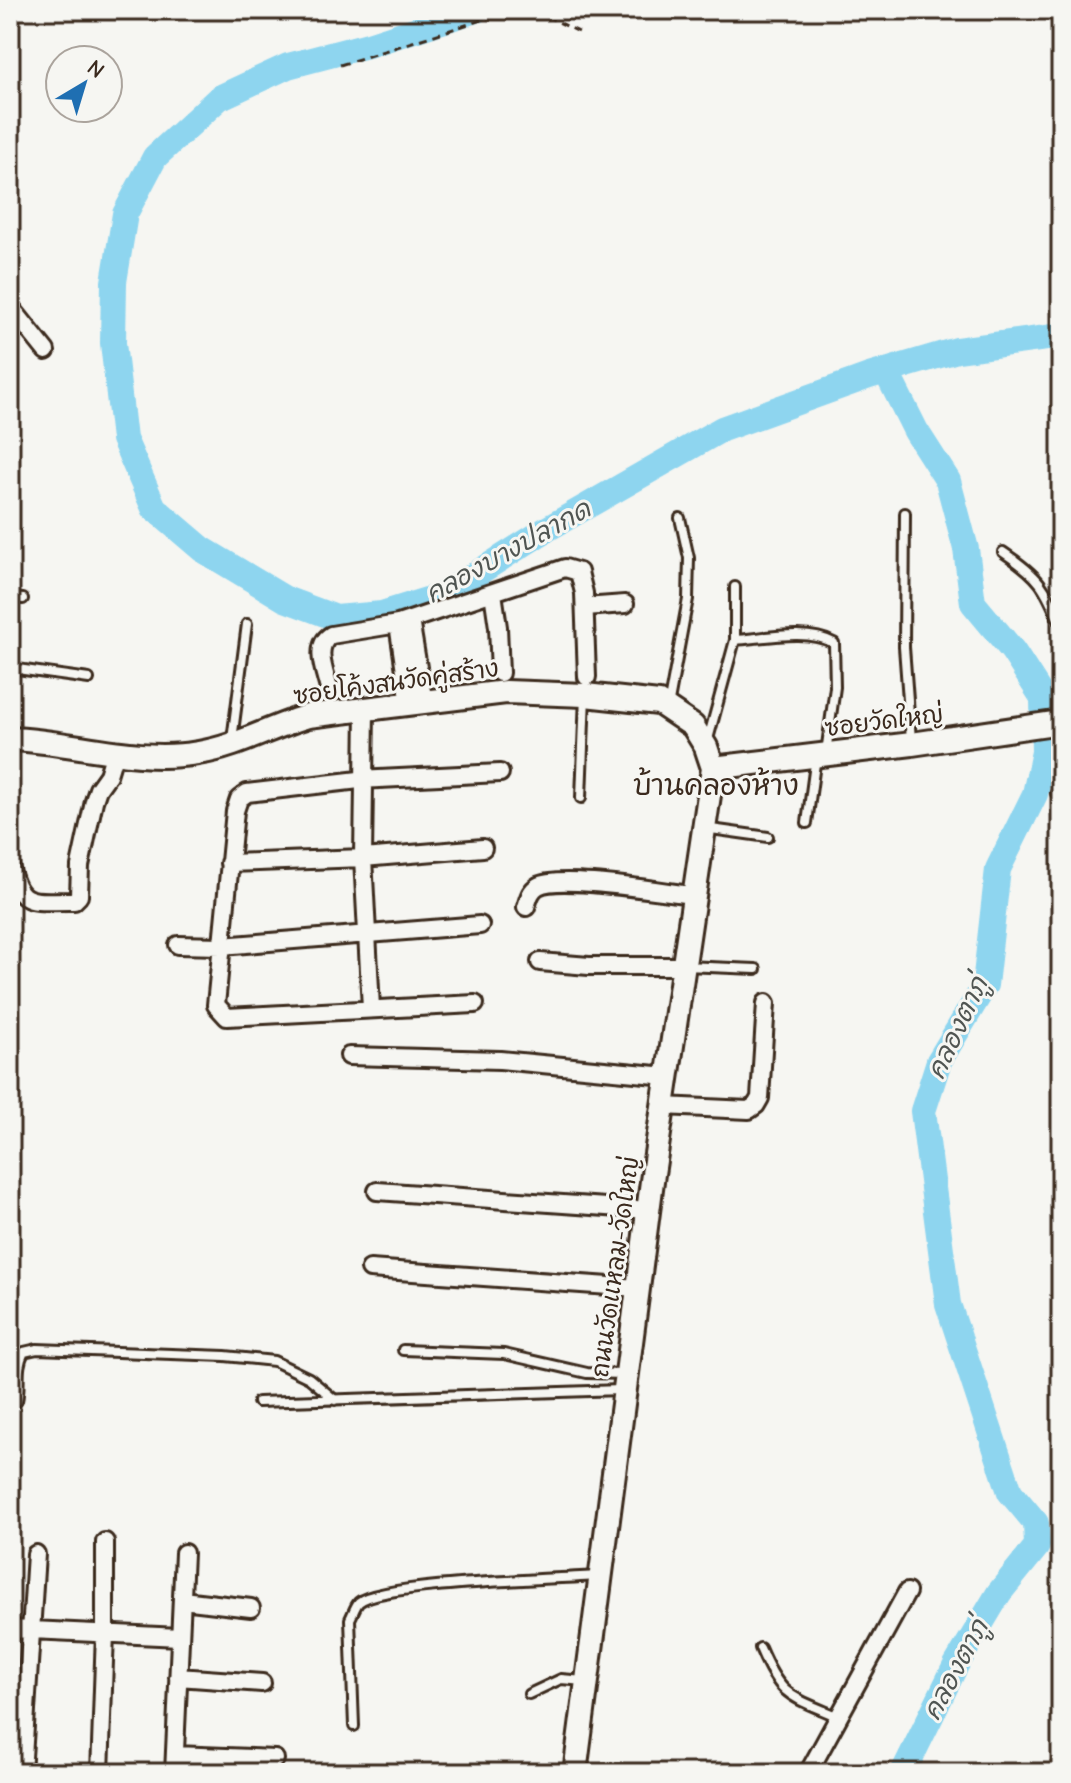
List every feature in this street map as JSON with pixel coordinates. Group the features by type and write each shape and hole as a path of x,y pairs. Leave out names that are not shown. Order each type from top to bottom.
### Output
{"street":[{"path":"10,306 46,351"},
{"path":"329,689 320,647 323,639 404,622 565,568 579,572 585,607 586,686"},
{"path":"493,593 500,673"},
{"path":"585,607 625,604"},
{"path":"404,622 417,704"},
{"name":"ซอยโค้งสนวัดคู่สร้าง","path":"10,739 47,740 148,757 197,754 232,745 277,725 308,716 506,692 586,686 659,703 668,708 693,726 709,758"},
{"path":"360,710 363,858 371,1008"},
{"name":"ซอยวัดใหญ่","path":"709,758 821,755 1060,722"},
{"path":"10,866 15,887 20,895 28,899 74,901 79,896 80,866 94,801 108,775 115,752"},
{"name":"ถนนวัดแหลม-วัดใหญ่","path":"575,1773 638,1288 703,828 709,758"},
{"path":"475,1004 227,1017 216,1005 229,863 235,811 239,799 247,793 500,773"},
{"path":"229,863 363,858 483,848"},
{"path":"526,907 531,891 540,884 566,882 692,895"},
{"path":"178,945 221,946 480,925"},
{"path":"540,962 589,966 683,966"},
{"path":"663,1106 749,1110 756,1105 760,1098 766,1003"},
{"path":"349,1056 500,1060 667,1076"},
{"path":"377,1191 649,1210"},
{"path":"370,1269 638,1288"},
{"path":"100,1773 105,1542"},
{"path":"174,1773 184,1553"},
{"path":"22,1773 36,1554"},
{"path":"808,1773 907,1592"},
{"path":"182,1600 251,1608"},
{"path":"10,1629 180,1637"},
{"path":"178,1677 262,1683"},
{"path":"175,1755 275,1759"}],"lane":[{"path":"905,513 904,647 912,744"},
{"path":"668,708 688,599 689,558 680,518"},
{"path":"1003,552 1035,575 1048,592 1061,626"},
{"path":"709,758 735,640 735,587"},
{"path":"10,598 23,599"},
{"path":"232,745 247,624"},
{"path":"735,640 798,635 826,638 834,643 835,687 807,823"},
{"path":"10,668 89,679"},
{"path":"581,798 586,686"},
{"path":"703,828 768,837"},
{"path":"683,966 756,969"},
{"path":"10,1404 17,1401 20,1390 18,1362 24,1352 37,1349 225,1356 274,1361 309,1378 335,1400"},
{"path":"403,1350 504,1354 626,1382"},
{"path":"258,1402 626,1382"},
{"path":"354,1726 350,1619 358,1603 377,1594 422,1588 600,1576"},
{"path":"760,1648 782,1690 839,1717"},
{"path":"529,1694 561,1679 587,1681"}],"path":[{"path":"340,65 513,10"},
{"path":"534,10 583,34"}],"waterway":[{"name":"คลองบางปลากด","path":"476,10 368,45 288,66 219,98 155,157 125,214 114,282 113,343 124,439 154,508 202,549 285,599 336,618 382,614 443,595 547,529 722,429 869,376 957,350 1061,336"},
{"name":"คลองตาภู่","path":"886,371 916,431 948,481 966,549 973,603 1013,651 1043,698 1044,752 1035,794 998,869 985,985 939,1061 923,1111 948,1304 1010,1492 1036,1523 1037,1546 999,1593 956,1665 903,1773"}],"district":[{"name":"บ้านคลองห้าง","path":"716,786"}]}
